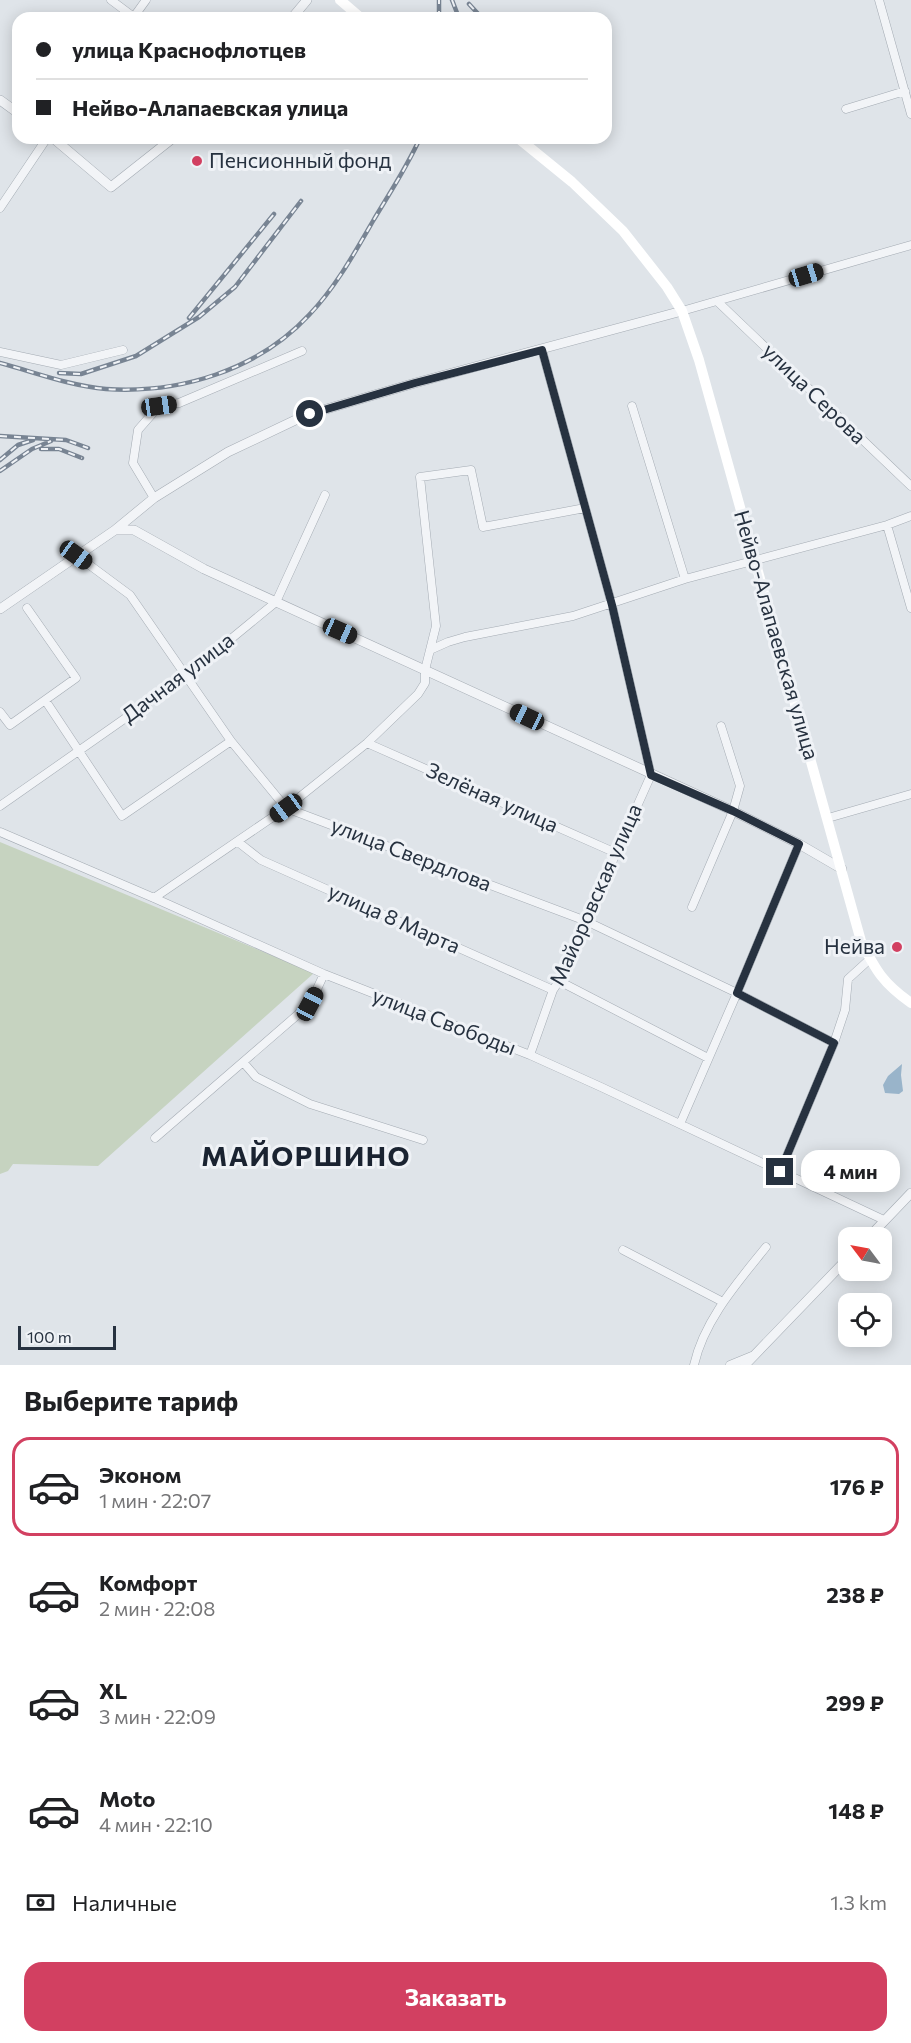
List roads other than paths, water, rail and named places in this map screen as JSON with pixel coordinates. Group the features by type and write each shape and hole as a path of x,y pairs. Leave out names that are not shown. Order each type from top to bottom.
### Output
{"main road":[{"path":"340,0 354,12"},
{"path":"525,144 572,182 623,231 667,287 682,311"},
{"name":"Нейво-Алапаевская улица","path":"682,311 699,360 861,941 881,978 911,1003"}],"street":[{"path":"111,0 126,12"},
{"path":"297,12 308,0"},
{"path":"879,0 911,114"},
{"path":"846,109 905,91"},
{"path":"0,208 43,144"},
{"path":"59,144 111,187 165,144"},
{"path":"0,609 115,530 154,498 228,452 306,415 415,383 718,302 911,244"},
{"name":"улица Серова","path":"718,302 911,486"},
{"path":"0,352 62,366 123,350"},
{"path":"542,350 612,605 651,775"},
{"path":"154,498 133,463 138,430 148,416 159,406 179,403 302,351"},
{"path":"632,406 685,579"},
{"path":"154,898 286,808 367,743 418,694 425,683 425,670 436,626 420,477 471,470 483,527 585,507"},
{"path":"276,602 325,495"},
{"path":"430,650 465,637 573,616 685,579 887,525 911,516"},
{"path":"887,525 911,608"},
{"path":"115,530 134,530 204,569 733,811 799,844 842,869"},
{"name":"улица Свердлова","path":"76,555 130,595 231,741 286,808 586,921 737,993 834,1043"},
{"name":"Дачная улица","path":"0,806 187,675 276,602"},
{"path":"0,712 10,725 76,678 27,608"},
{"path":"45,700 122,816 231,741"},
{"path":"692,908 733,811 740,786 721,726"},
{"name":"Зелёная улица","path":"367,743 616,853"},
{"name":"Майоровская улица","path":"530,1055 553,990 651,775"},
{"path":"828,818 911,794"},
{"name":"улица Свободы","path":"0,832 324,974 530,1055 884,1220"},
{"name":"улица 8 Марта","path":"238,842 261,860 553,990"},
{"path":"680,1124 799,844"},
{"path":"780,1172 834,1043 845,1011 848,979 870,959"},
{"path":"155,1138 310,1004 324,974"},
{"path":"559,981 708,1058"},
{"path":"243,1062 256,1077 310,1104 423,1140"},
{"path":"878,1227 911,1193"},
{"path":"694,1365 709,1327 723,1302 765,1247"},
{"path":"623,1250 723,1302"},
{"path":"745,1365 838,1268"},
{"path":"730,1365 754,1356"}],"water":[{"path":"902,1064 903,1091 899,1094 885,1093 883,1085 888,1076"}],"railway":[{"path":"439,0 439,12"},
{"path":"452,0 457,12"},
{"path":"469,4 476,12"},
{"path":"0,363 79,385 134,390 189,382 242,364 289,334 327,294 359,246 417,144"},
{"path":"59,373 81,374 136,356 199,317 235,287 301,201"},
{"path":"189,318 274,214"},
{"path":"0,436 66,440 88,448"},
{"path":"0,460 18,445 33,440"},
{"path":"0,471 32,449 51,441"},
{"path":"41,449 59,449 82,458"}],"place":[{"name":"Пенсионный фонд","path":"197,161"},
{"name":"Нейва","path":"897,947"}],"district":[{"name":"МАЙОРШИНО","path":"306,1157"}]}
